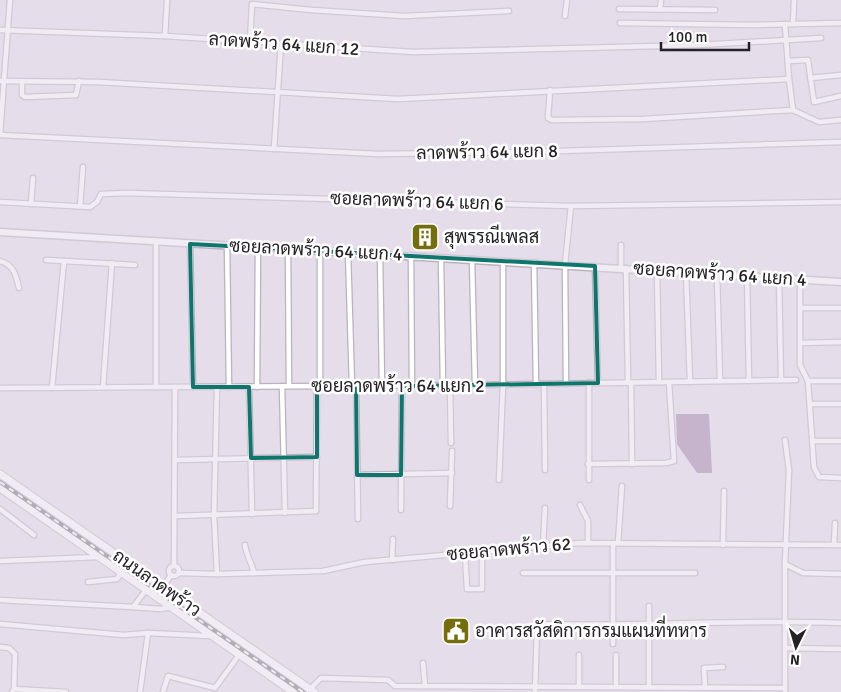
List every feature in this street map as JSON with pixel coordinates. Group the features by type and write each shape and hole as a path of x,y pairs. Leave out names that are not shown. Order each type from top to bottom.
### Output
{"main road":[{"name":"ถนนลาดพร้าว","path":"0,474 312,691"},
{"name":"ถนนลาดพร้าว","path":"0,488 293,692"},
{"path":"239,655 246,645"}],"street":[{"path":"0,135 2,81 10,0"},
{"path":"165,36 167,0"},
{"path":"566,16 568,0"},
{"path":"660,9 661,0"},
{"path":"793,24 794,0"},
{"path":"250,41 252,4 404,16 509,11"},
{"path":"619,9 714,10"},
{"path":"620,23 841,23"},
{"path":"785,24 789,79 794,110"},
{"name":"ลาดพร้าว 64 แยก 12","path":"0,30 165,36 413,52 699,44 821,38"},
{"path":"274,149 281,44"},
{"path":"788,61 808,60 814,102 841,96"},
{"path":"810,78 841,75"},
{"path":"2,81 79,81 398,99 789,79"},
{"path":"22,81 22,95 25,97 76,96 79,81"},
{"path":"550,90 548,118 552,120 643,119 794,110 819,122 841,120"},
{"name":"ลาดพร้าว 64 แยก 8","path":"0,135 378,154 547,152 841,142"},
{"path":"80,206 83,167"},
{"path":"31,204 33,178"},
{"name":"ซอยลาดพร้าว 64 แยก 6","path":"0,202 90,207 101,194 109,193 571,206 841,202"},
{"path":"566,384 565,264 571,206"},
{"name":"ซอยลาดพร้าว 64 แยก 4","path":"0,232 380,253 503,262 534,262 841,282"},
{"path":"156,242 156,387"},
{"path":"190,244 193,387"},
{"path":"227,245 229,387"},
{"path":"621,245 630,383 632,464"},
{"path":"257,386 258,247"},
{"path":"288,248 289,386"},
{"path":"176,516 316,511 320,251"},
{"path":"348,252 358,518"},
{"path":"380,253 382,386"},
{"path":"411,256 412,386"},
{"path":"441,258 443,386"},
{"path":"472,259 475,385"},
{"path":"46,260 135,265"},
{"path":"0,261 7,263 12,268 19,288"},
{"path":"52,388 64,261"},
{"path":"499,480 503,385 503,262"},
{"path":"534,262 536,384"},
{"path":"103,387 112,263"},
{"path":"595,266 598,383"},
{"path":"657,270 659,382"},
{"path":"686,272 690,382"},
{"path":"718,274 720,381"},
{"path":"747,275 749,381"},
{"path":"779,278 781,380"},
{"path":"800,279 800,365 808,382 816,473 819,477 841,478"},
{"path":"800,308 841,308"},
{"path":"800,343 841,342"},
{"name":"ซอยลาดพร้าว 64 แยก 2","path":"0,388 450,386 796,380"},
{"path":"808,382 841,381"},
{"path":"588,464 666,463 674,461 669,382"},
{"path":"544,384 545,470"},
{"path":"588,480 589,384"},
{"path":"249,386 252,514"},
{"path":"282,386 285,513"},
{"path":"401,510 402,386"},
{"path":"450,386 451,443"},
{"path":"162,587 171,575 170,568 174,566 176,516 175,387"},
{"path":"217,387 214,459 217,574"},
{"path":"810,404 841,404"},
{"path":"312,691 321,678 388,680 395,686 649,686 785,690 789,470 785,440"},
{"path":"814,441 841,441"},
{"path":"450,506 452,451"},
{"path":"176,460 317,457"},
{"path":"357,475 452,473"},
{"path":"613,644 613,572 622,486"},
{"path":"723,545 724,492"},
{"path":"580,505 590,528 588,543"},
{"path":"543,546 545,508"},
{"path":"0,509 34,534"},
{"path":"834,545 835,523"},
{"path":"392,560 393,539"},
{"name":"ซอยลาดพร้าว 62","path":"171,575 176,576 179,573 217,574 323,571 392,560 588,543 841,545"},
{"path":"245,545 246,554 251,562 254,573"},
{"path":"465,554 467,588 482,589 482,552"},
{"path":"0,561 98,557"},
{"path":"786,564 803,573 841,574"},
{"path":"174,566 178,568 179,573"},
{"path":"88,582 116,579 121,573"},
{"path":"523,573 695,573"},
{"path":"133,607 138,603 146,590"},
{"path":"0,600 161,609 171,607"},
{"path":"649,606 649,686"},
{"path":"535,692 538,625 841,623"},
{"path":"0,624 124,635 148,633 212,636"},
{"path":"140,692 148,633"},
{"path":"0,647 9,648 15,654 13,690 66,692"},
{"path":"786,648 841,649"},
{"path":"163,692 168,676 215,688 239,655"},
{"path":"579,655 579,686"},
{"path":"616,655 616,687"},
{"path":"423,663 425,686"},
{"path":"705,687 704,668 723,667"},
{"path":"392,692 395,686"}],"highlighted area":[{"path":"190,244 595,266 598,383 402,386 401,475 357,475 356,386 317,386 317,457 251,458 249,387 193,387"}],"shaded area":[{"path":"676,414 709,414 712,473 697,473 677,444"}],"railway":[{"path":"0,482 303,692"}],"place":[{"name":"สุพรรณีเพลส","path":"425,237"},
{"name":"อาคารสวัสดิการกรมแผนที่ทหาร","path":"456,631"}]}
